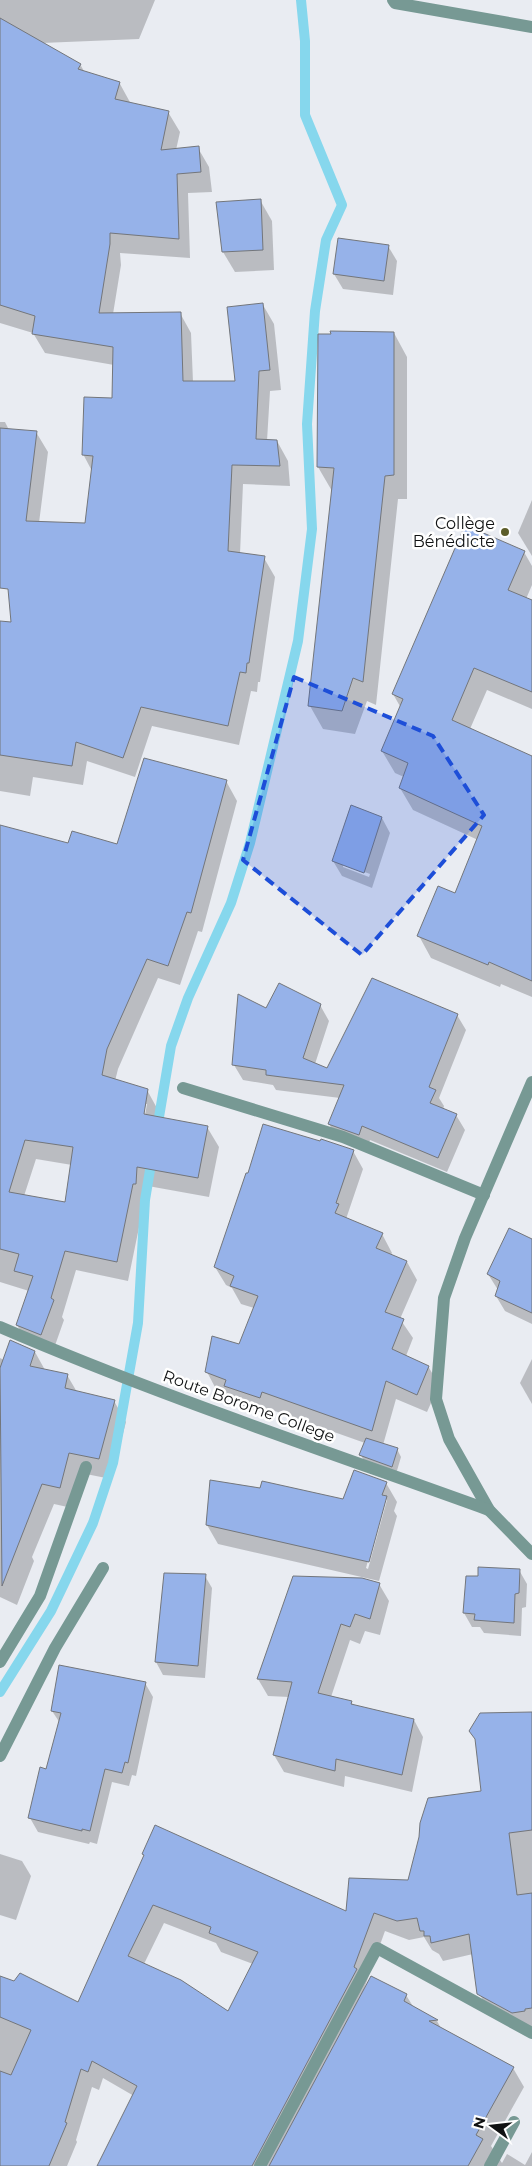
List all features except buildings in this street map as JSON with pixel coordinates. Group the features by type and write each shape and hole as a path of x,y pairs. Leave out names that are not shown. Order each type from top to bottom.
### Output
{"street":[{"path":"393,0 395,3 532,27"},
{"path":"532,1082 484,1195 444,1298 436,1399 449,1439 490,1510 532,1554"},
{"path":"183,1088 343,1137 484,1195"},
{"name":"Route Borome College","path":"0,1327 72,1358 186,1401 490,1510"},
{"path":"0,1662 40,1596 86,1467"},
{"path":"0,1756 55,1648 103,1568"},
{"path":"260,2166 377,1948 532,2033"},
{"path":"490,2166 514,2122"}],"highlighted area":[{"path":"294,677 433,736 484,815 362,955 243,860"}],"waterway":[{"path":"157,1129 171,1046 188,998 231,903 250,843 298,641 312,529 307,424 315,311 326,240 342,205 305,115 305,41 301,0"},
{"path":"0,1692 51,1611 93,1523 113,1463 138,1323 145,1200 152,1158"}],"place":[{"name":"Collège Bénédicte","path":"505,532"}]}
